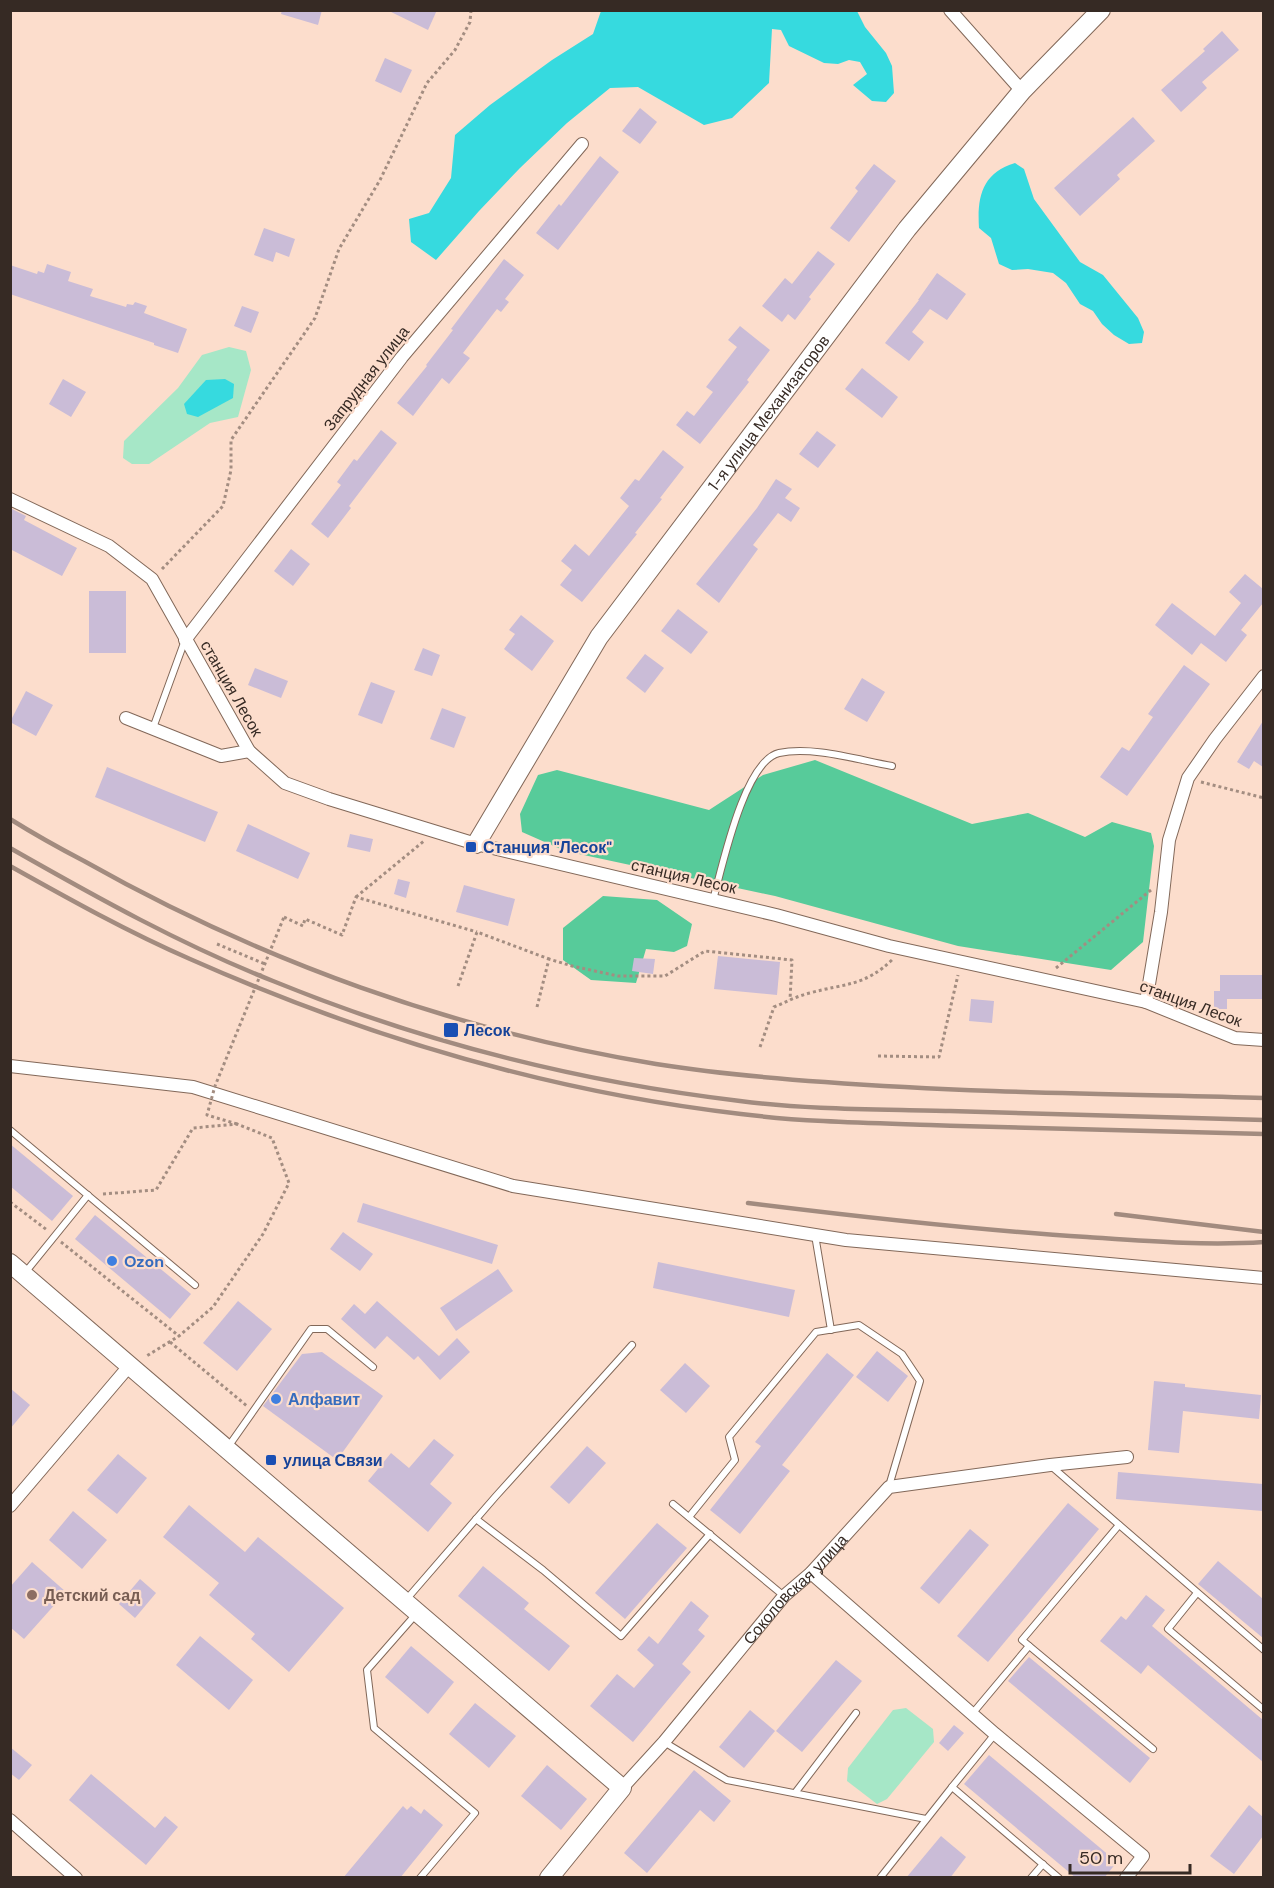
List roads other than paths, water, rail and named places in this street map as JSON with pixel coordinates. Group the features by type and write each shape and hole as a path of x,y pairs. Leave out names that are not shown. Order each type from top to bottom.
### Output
{"street":[{"path":"950,10 1022,91"},
{"name":"1-я улица Механизаторов","path":"476,843 599,637 907,229 1022,91 1101,10"},
{"name":"Запрудная улица","path":"185,639 402,357 582,144"},
{"name":"станция Лесок","path":"10,499 109,546 152,579 249,752 285,783 329,799 476,843 904,949 1146,1002 1235,1038 1263,1040"},
{"path":"1146,1002 1169,840 1188,778 1263,676"},
{"path":"126,718 221,756 249,752"},
{"path":"10,1066 193,1087 513,1186 846,1240 1263,1278"},
{"path":"17,1269 622,1788"},
{"path":"10,1506 130,1365"},
{"path":"889,1487 1126,1457"},
{"name":"Соколовская улица","path":"549,1878 784,1596 811,1573 889,1487"},
{"path":"811,1573 995,1734 1143,1856 1126,1878"},
{"path":"10,1820 76,1878"}],"lane":[{"path":"152,729 185,639"},
{"path":"713,900 742,800 761,764 776,754 800,751 892,766"},
{"path":"10,1130 195,1285"},
{"path":"17,1269 54,1236 88,1195"},
{"path":"815,1235 831,1330"},
{"path":"689,1517 735,1460 729,1437 816,1332 859,1325 902,1354 920,1381 889,1487"},
{"path":"227,1448 311,1329 327,1329 372,1367"},
{"path":"420,1878 475,1813 374,1728 367,1670 476,1519 632,1345"},
{"path":"1050,1465 1263,1650"},
{"path":"673,1504 784,1596"},
{"path":"476,1519 543,1570 621,1636 710,1534"},
{"path":"1119,1525 1022,1640 1153,1749"},
{"path":"1197,1593 1168,1629 1263,1710"},
{"path":"972,1714 1029,1646"},
{"path":"795,1793 856,1713"},
{"path":"880,1878 995,1734"},
{"path":"664,1742 727,1780 926,1819"},
{"path":"952,1787 1059,1878"},
{"path":"1031,1878 1043,1864"}],"water":[{"path":"601,11 857,11 865,27 886,53 892,66 894,93 886,102 872,101 853,85 867,74 860,62 849,60 838,64 824,63 789,46 781,30 772,29 769,83 732,118 704,125 638,87 610,88 567,123 520,168 436,260 411,242 409,219 429,213 451,178 455,135 490,105 552,60 593,34"},
{"path":"1015,163 1024,169 1034,199 1080,262 1103,275 1138,318 1144,332 1142,343 1129,344 1114,335 1093,311 1080,304 1066,283 1053,273 1028,269 1012,270 999,264 991,238 979,228 979,206 989,180 1004,167"},
{"path":"225,379 234,384 233,398 198,417 187,414 184,404 206,380"}],"railway":[{"path":"10,819 151,897 290,960 361,988 433,1012 581,1050 698,1070 880,1086 1264,1098"},
{"path":"10,848 172,936 273,981 386,1023 502,1057 561,1071 680,1093 792,1106 1264,1120"},
{"path":"10,866 167,949 323,1013 460,1058 599,1091 670,1104 765,1117 860,1123 1264,1134"},
{"path":"748,1203 917,1223 1044,1234 1175,1242 1264,1242"},
{"path":"1116,1214 1264,1232"}],"place":[{"name":"Станция \"Лесок\"","path":"471,847"},
{"name":"Лесок","path":"451,1030"},
{"name":"Ozon","path":"112,1261"},
{"name":"Алфавит","path":"276,1399"},
{"name":"улица Связи","path":"271,1460"},
{"name":"Детский сад","path":"32,1595"}]}
